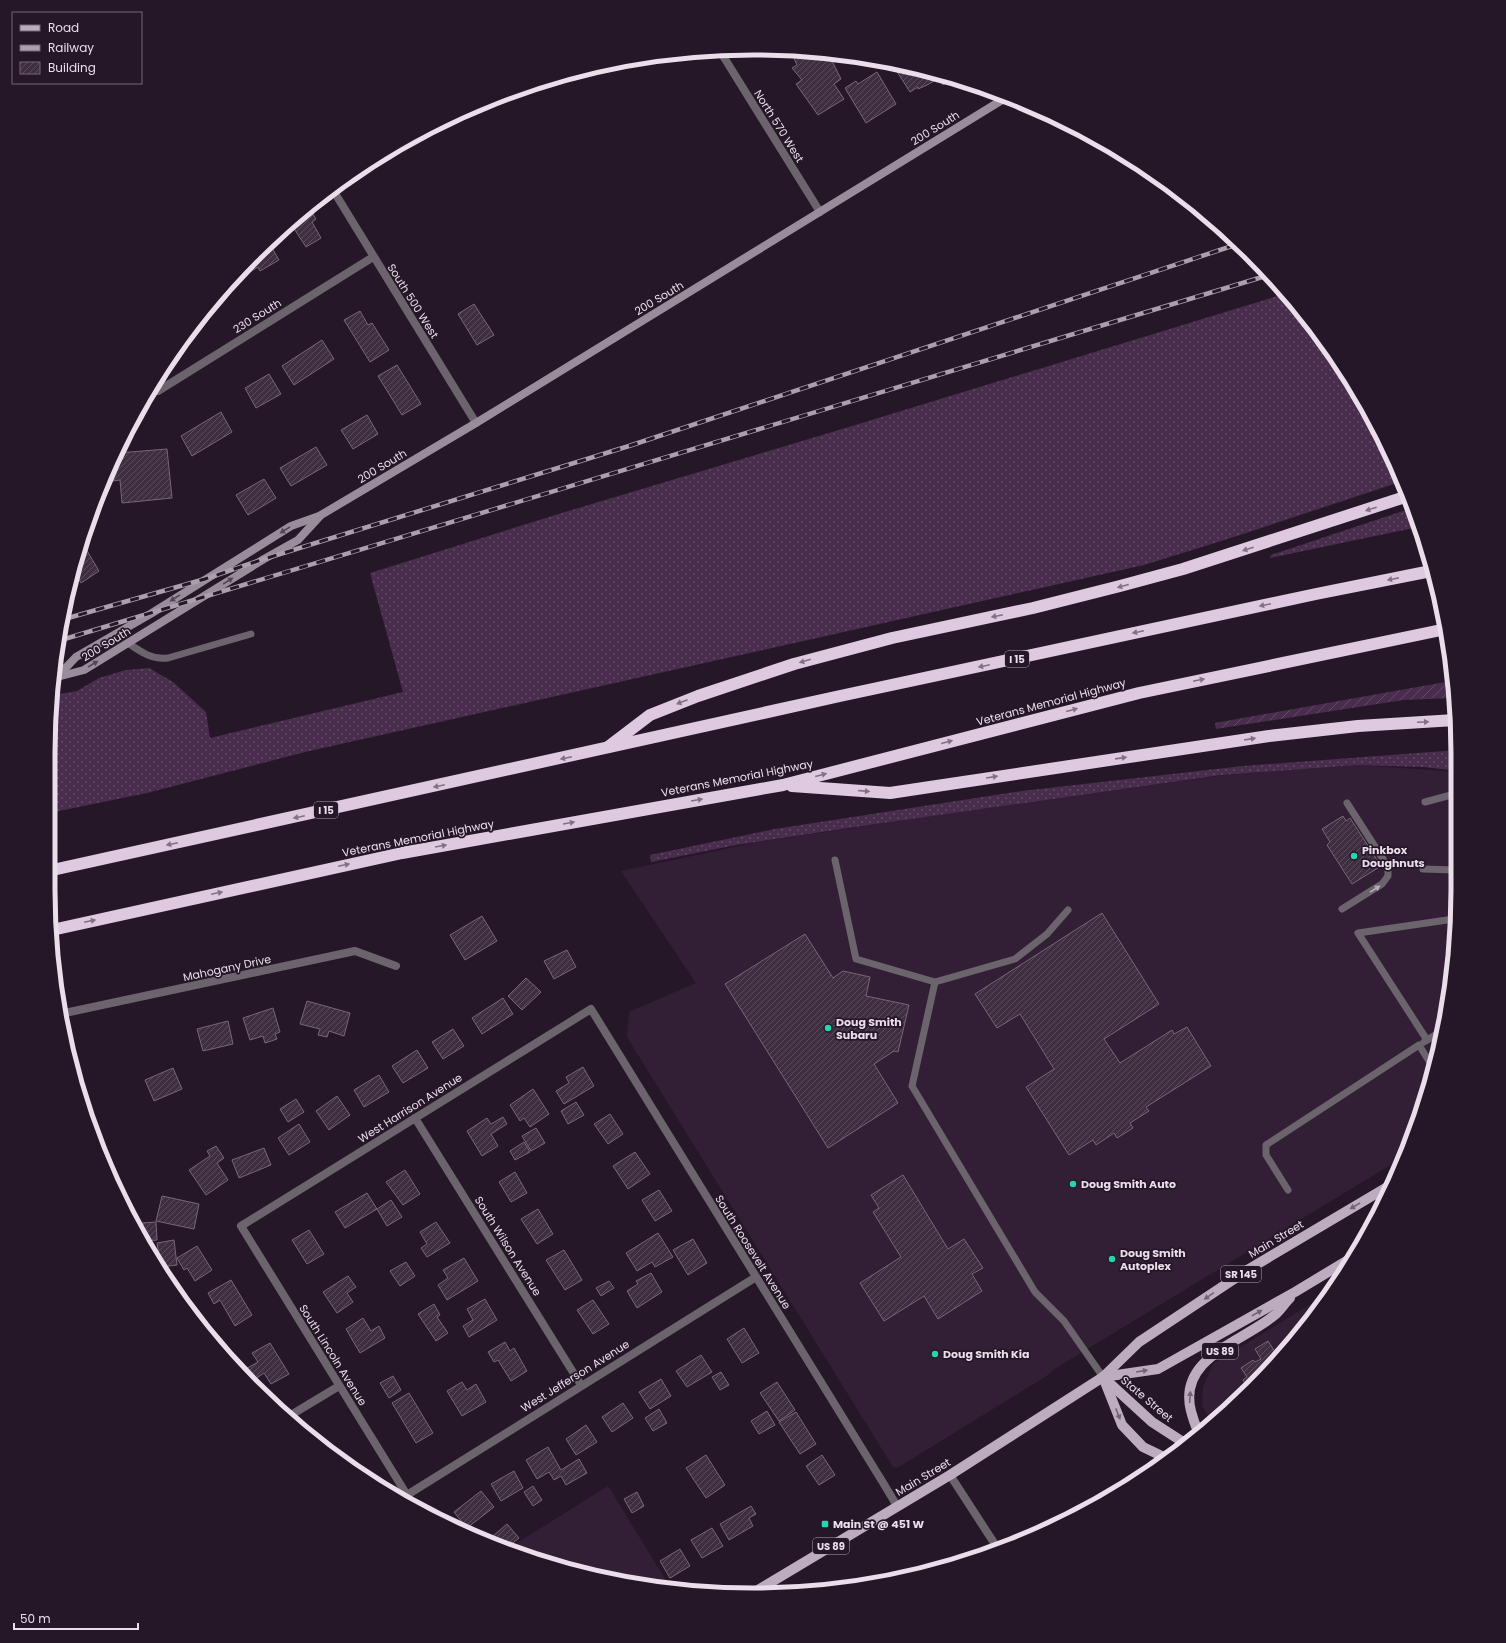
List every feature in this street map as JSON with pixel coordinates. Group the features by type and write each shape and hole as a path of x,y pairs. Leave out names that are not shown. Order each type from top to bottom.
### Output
{"highway":[{"path":"604,750 650,715 718,689 794,664 892,638 1033,608 1183,569 1402,498"},
{"name":"I 15","path":"55,869 604,750 840,696 1316,594 1427,572"},
{"name":"Veterans Memorial Highway","path":"56,929 402,853 783,785 1139,693 1440,630"},
{"path":"783,785 890,793 1269,736 1358,726 1450,720"}],"main road":[{"name":"Main Street","path":"763,1588 950,1475 1103,1377 1139,1342 1249,1269 1383,1189"},
{"name":"Main Street","path":"1103,1377 1158,1369 1341,1265"},
{"name":"State Street","path":"1197,1428 1193,1418 1189,1401 1196,1374 1206,1360 1275,1314 1296,1292"},
{"name":"State Street","path":"1103,1377 1152,1422 1182,1441"},
{"name":"State Street","path":"1103,1377 1122,1425 1143,1448 1161,1456"}],"street":[{"name":"North 570 West","path":"723,56 820,212"},
{"name":"200 South","path":"60,673 76,657 152,613 291,526 320,516 476,423 1001,101"},
{"name":"South 500 West","path":"335,194 476,423"},
{"name":"230 South","path":"157,391 373,257"},
{"name":"200 South","path":"59,677 84,670 264,558 298,540 320,516"},
{"name":"Mahogany Drive","path":"66,1013 355,951 396,966"},
{"name":"West Harrison Avenue","path":"241,1226 591,1009"},
{"name":"South Roosevelt Avenue","path":"591,1009 897,1506"},
{"name":"South Wilson Avenue","path":"416,1118 582,1385"},
{"name":"South Lincoln Avenue","path":"241,1226 407,1495"},
{"name":"West Jefferson Avenue","path":"407,1495 756,1276"},
{"path":"292,1414 339,1386"},
{"path":"950,1475 995,1544"}],"lane":[{"path":"128,643 150,657 159,659 168,658 251,634"},
{"path":"1425,802 1451,795"},
{"path":"1342,909 1382,884 1388,876 1388,867 1347,803"},
{"path":"835,860 856,959 934,982 1015,959 1047,934 1068,910"},
{"path":"1423,868 1451,870"},
{"path":"1426,1040 1358,933 1450,920"},
{"path":"934,982 912,1086 1035,1292 1064,1321 1103,1377"},
{"path":"1288,1190 1266,1155 1266,1145 1436,1034"},
{"path":"1419,1045 1429,1062"}],"shaded area":[{"path":"1280,295 1307,328 1333,365 1379,444 1397,483 1144,565 305,752 147,793 55,812 56,707 57,696 60,694 77,691 99,678 126,670 149,668 173,682 206,712 210,738 403,692 370,573 565,512"},
{"path":"1407,510 1414,528 1270,558 1271,555"},
{"path":"1447,682 1449,698 1403,700 1216,729 1215,723"},
{"path":"1451,751 1451,770 1424,767 1358,765 1221,775 736,845 651,862 650,855 775,829 1022,791 1243,766"},
{"name":"Doug Smith Autoplex","path":"1358,765 1451,772 1450,936 1445,981 1438,1026 1427,1071 1414,1114 1396,1162 1056,1368 1045,1377 902,1465 896,1468 893,1467 627,1037 629,1012 696,983 621,871 758,842 1224,775"},
{"path":"1318,1300 1278,1350 1247,1384 1209,1418 1202,1405 1203,1387 1213,1364"},
{"path":"608,1486 667,1583 617,1575 572,1564 513,1545"}],"building":[{"path":"793,56 831,60 841,79 834,84 844,99 818,115 796,84 802,80 792,68 797,65"},
{"path":"896,70 933,79 934,81 927,85 918,89 918,87 910,92"},
{"path":"877,72 896,104 866,123 845,88 856,81 858,84"},
{"path":"312,212 316,219 312,222 321,238 306,247 293,228"},
{"path":"272,247 279,260 260,271 258,267 250,272 249,270"},
{"path":"474,304 494,335 477,345 458,314"},
{"path":"360,311 368,325 372,323 389,350 370,362 344,320"},
{"path":"322,340 334,359 294,385 282,366"},
{"path":"397,365 421,404 402,415 378,376"},
{"path":"269,374 281,394 256,408 245,388"},
{"path":"221,412 232,432 192,456 181,436"},
{"path":"367,415 378,434 353,449 341,430"},
{"path":"316,447 327,465 291,486 280,468"},
{"path":"167,449 172,498 122,503 120,480 110,481 123,453"},
{"path":"264,479 276,498 248,515 236,495"},
{"path":"86,549 99,571 81,583 78,577"},
{"name":"Pinkbox Doughnuts","path":"1343,816 1346,821 1350,818 1381,866 1352,884 1327,845 1330,842 1322,829"},
{"path":"1102,913 1159,1004 1104,1039 1120,1063 1172,1030 1174,1034 1187,1027 1211,1066 1146,1107 1149,1111 1130,1123 1133,1128 1117,1138 1114,1133 1096,1145 1093,1140 1069,1155 1026,1087 1054,1069 1020,1014 997,1028 975,994"},
{"path":"482,916 497,941 465,960 450,935"},
{"name":"Doug Smith Subaru","path":"805,934 833,978 843,971 870,977 866,996 909,1005 898,1052 894,1051 874,1064 898,1103 828,1148 725,984"},
{"path":"567,950 576,967 554,979 544,961"},
{"path":"526,978 541,992 522,1010 508,996"},
{"path":"503,998 513,1014 482,1034 472,1018"},
{"path":"307,1001 350,1013 344,1036 329,1031 327,1037 318,1035 320,1029 300,1024"},
{"path":"273,1008 280,1032 275,1034 277,1039 265,1043 263,1036 250,1040 243,1018"},
{"path":"228,1021 233,1044 203,1051 197,1029"},
{"path":"453,1029 464,1046 443,1059 432,1042"},
{"path":"417,1050 428,1068 403,1083 392,1066"},
{"path":"583,1067 594,1086 564,1104 556,1091 569,1083 566,1077"},
{"path":"173,1068 182,1089 154,1101 145,1080"},
{"path":"379,1075 389,1092 364,1107 354,1090"},
{"path":"533,1089 549,1114 530,1127 524,1118 520,1121 510,1105"},
{"path":"337,1096 350,1115 329,1130 316,1111"},
{"path":"296,1099 304,1112 288,1122 280,1109"},
{"path":"576,1102 584,1115 568,1124 561,1111"},
{"path":"610,1114 623,1134 608,1144 594,1124"},
{"path":"503,1117 507,1124 491,1134 498,1146 482,1156 467,1131 487,1118 491,1124"},
{"path":"299,1124 310,1142 289,1155 278,1138"},
{"path":"536,1128 545,1143 531,1151 522,1136"},
{"path":"524,1142 530,1152 515,1160 510,1151"},
{"path":"216,1146 224,1158 217,1163 228,1180 206,1195 189,1170 210,1156 207,1151"},
{"path":"264,1148 271,1165 239,1178 232,1160"},
{"path":"635,1152 650,1174 628,1189 613,1166"},
{"path":"405,1170 420,1194 403,1205 386,1182"},
{"path":"515,1172 527,1193 511,1202 499,1182"},
{"path":"903,1175 948,1249 964,1239 983,1268 972,1274 982,1291 938,1319 924,1296 884,1321 860,1283 901,1257 873,1212 879,1208 871,1195"},
{"path":"659,1190 672,1211 655,1221 642,1200"},
{"path":"367,1193 377,1209 345,1228 335,1212"},
{"path":"162,1196 199,1204 194,1229 156,1221"},
{"path":"391,1200 402,1217 387,1226 377,1209"},
{"path":"538,1209 553,1234 537,1244 521,1219"},
{"path":"156,1222 157,1240 150,1241 142,1227 142,1223"},
{"path":"436,1222 450,1243 427,1257 421,1248 427,1244 420,1232"},
{"path":"309,1230 324,1254 307,1264 292,1240"},
{"path":"658,1233 673,1257 655,1267 652,1262 637,1271 626,1253"},
{"path":"693,1239 707,1263 688,1275 673,1250"},
{"path":"174,1240 177,1265 166,1266 159,1255 157,1243"},
{"path":"197,1246 212,1270 195,1281 187,1268 184,1270 177,1258"},
{"path":"564,1250 582,1280 565,1290 546,1260"},
{"path":"464,1258 478,1281 447,1300 438,1285 448,1278 443,1270"},
{"path":"406,1262 415,1276 400,1286 390,1271"},
{"path":"651,1273 662,1292 637,1308 627,1291 638,1284 636,1281"},
{"path":"348,1276 356,1287 347,1293 353,1302 337,1313 323,1292"},
{"path":"231,1280 252,1315 235,1326 220,1300 214,1304 208,1293"},
{"path":"609,1281 614,1288 601,1296 596,1288"},
{"path":"485,1299 497,1320 469,1337 463,1326 473,1320 467,1309"},
{"path":"593,1300 609,1324 593,1334 577,1310"},
{"path":"434,1304 440,1315 437,1317 448,1333 436,1341 418,1314"},
{"path":"363,1318 371,1331 379,1326 385,1338 360,1353 346,1329"},
{"path":"744,1328 759,1353 742,1363 727,1339"},
{"path":"1268,1341 1276,1353 1246,1385 1243,1380 1247,1377 1241,1368 1253,1360 1255,1362 1261,1359 1255,1349"},
{"path":"505,1342 510,1351 514,1348 527,1371 511,1381 498,1360 494,1362 488,1352"},
{"path":"270,1343 289,1374 271,1384 264,1373 255,1379 245,1369 258,1362 252,1353"},
{"path":"701,1355 712,1372 687,1387 676,1371"},
{"path":"721,1372 729,1385 720,1390 712,1377"},
{"path":"393,1376 401,1390 389,1398 380,1383"},
{"path":"661,1379 671,1396 650,1409 639,1392"},
{"path":"462,1382 467,1390 476,1384 486,1402 462,1416 447,1391"},
{"path":"777,1382 795,1410 779,1421 760,1393"},
{"path":"409,1393 433,1433 416,1443 392,1403"},
{"path":"623,1403 633,1418 612,1432 602,1417"},
{"path":"659,1409 667,1423 653,1431 645,1418"},
{"path":"767,1411 775,1425 759,1434 751,1421"},
{"path":"796,1412 816,1444 800,1454 779,1422"},
{"path":"586,1425 597,1442 576,1455 566,1439"},
{"path":"548,1447 561,1470 579,1459 587,1473 566,1485 561,1476 554,1480 549,1472 537,1479 526,1460"},
{"path":"706,1455 725,1485 706,1498 686,1468"},
{"path":"822,1455 835,1475 819,1485 806,1466"},
{"path":"514,1471 523,1488 501,1501 491,1484"},
{"path":"533,1486 542,1500 533,1506 524,1492"},
{"path":"481,1491 494,1507 468,1527 465,1525 454,1512"},
{"path":"637,1492 644,1506 632,1513 624,1499"},
{"path":"751,1506 756,1514 749,1518 753,1526 729,1540 720,1524"},
{"path":"507,1524 519,1538 511,1544 495,1538 493,1536"},
{"path":"712,1528 723,1546 702,1558 691,1540"},
{"path":"680,1549 690,1566 670,1578 660,1561"}],"railway":[{"path":"68,618 205,579 264,559 629,446 1233,246"},
{"path":"65,639 1263,277"}],"place":[{"name":"Pinkbox Doughnuts","path":"1354,856"},
{"name":"Doug Smith Subaru","path":"828,1028"},
{"name":"Doug Smith Auto","path":"1073,1184"},
{"name":"Doug Smith Autoplex","path":"1112,1259"},
{"name":"Doug Smith Kia","path":"935,1354"},
{"name":"Main St @ 451 W","path":"825,1524"}]}
